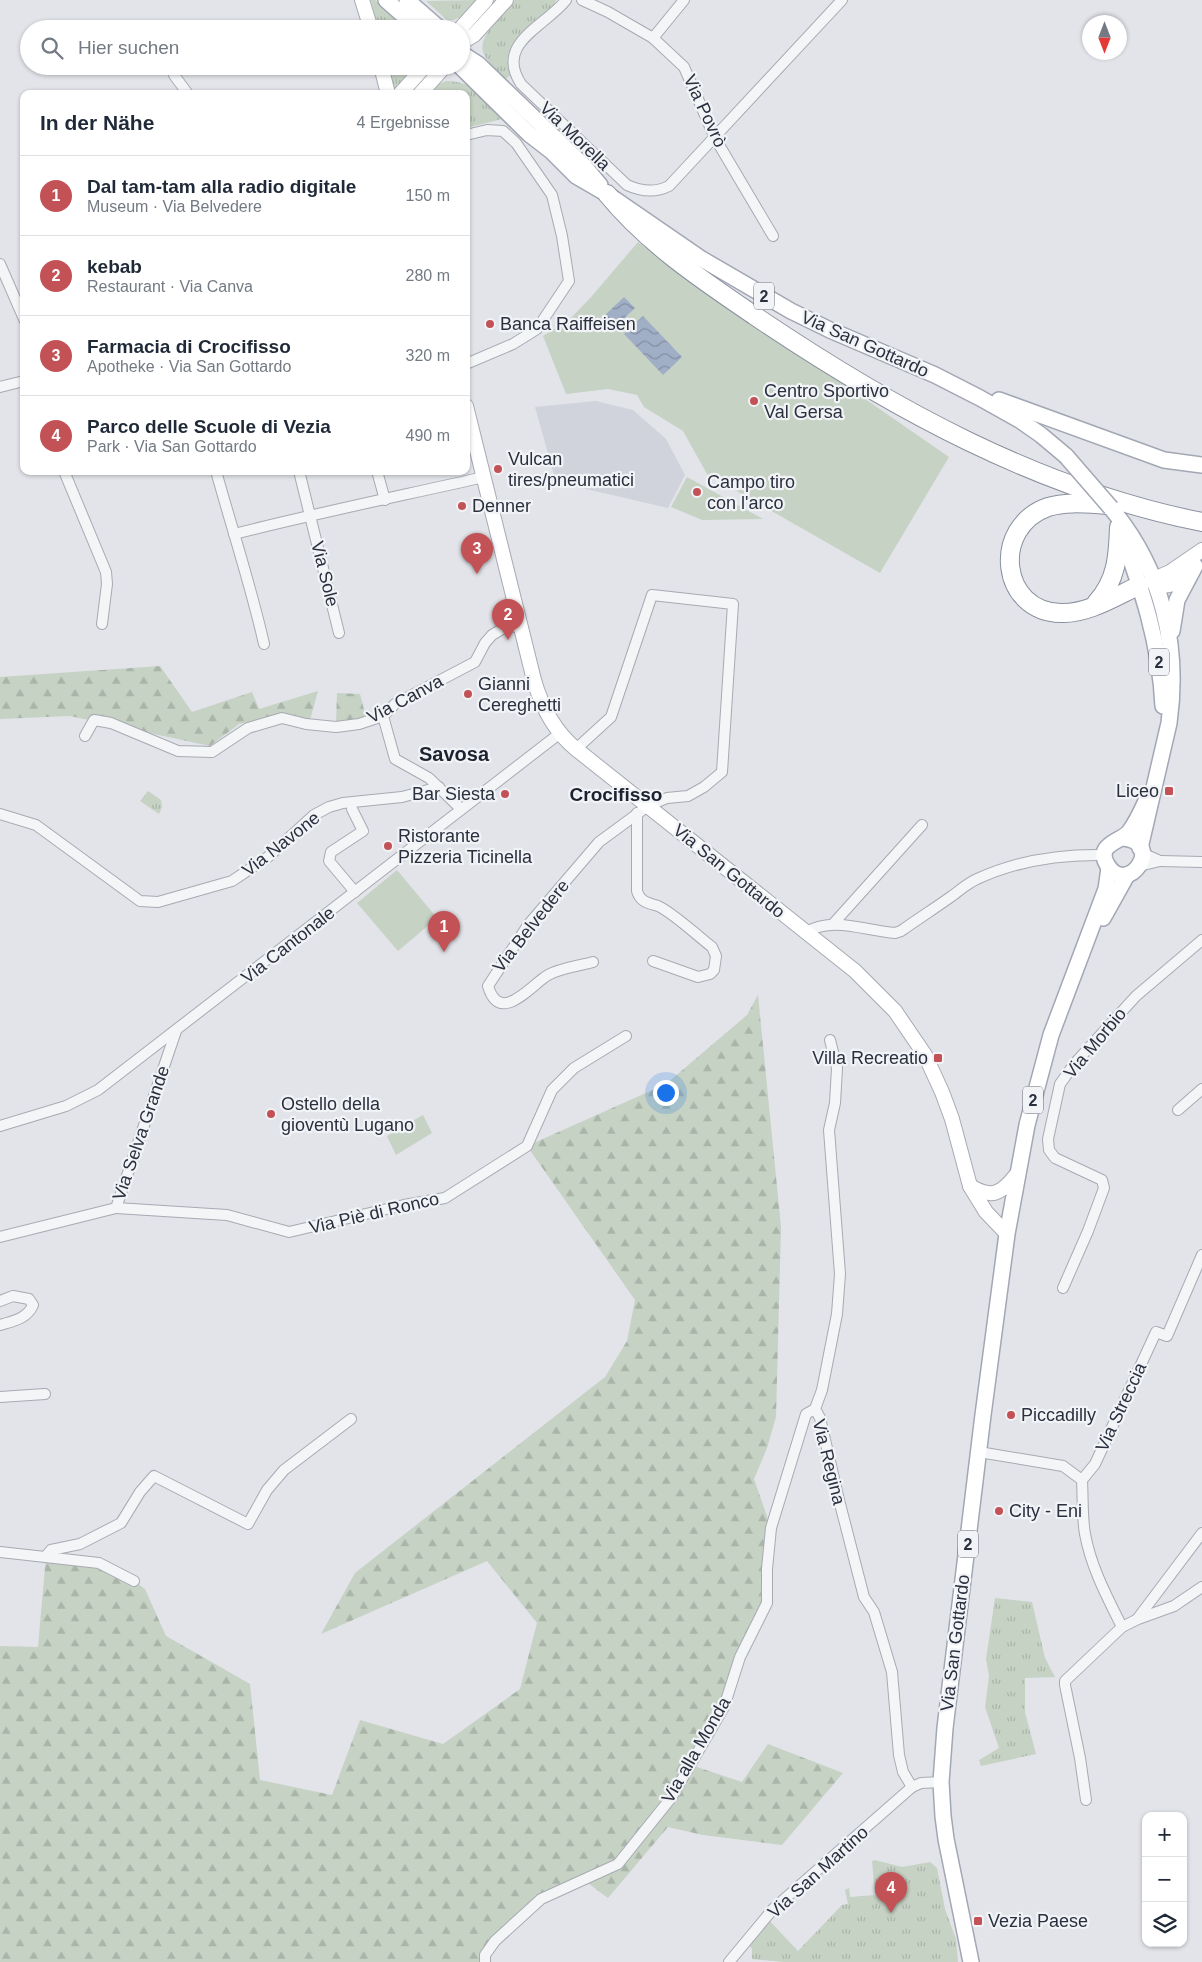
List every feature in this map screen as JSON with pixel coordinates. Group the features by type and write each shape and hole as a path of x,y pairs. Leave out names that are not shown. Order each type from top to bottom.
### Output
{"highway":[{"path":"607,194 648,238 800,347 928,421 967,441 1062,483 1132,506 1202,522"},
{"path":"1132,506 1066,503 1047,508 1026,520 1013,540 1009,556 1011,573 1020,592 1031,603 1045,610 1062,613 1078,611 1150,584"},
{"path":"1095,605 1103,596 1113,577 1117,562 1119,527"}],"main road":[{"path":"362,0 368,20"},
{"path":"386,0 409,20"},
{"path":"407,0 430,20"},
{"path":"468,20 486,0"},
{"path":"470,37 506,0"},
{"name":"Via San Gottardo","path":"470,59 478,64 584,166 607,194"},
{"path":"383,75 387,90"},
{"path":"403,90 416,75"},
{"path":"424,90 437,75"},
{"name":"Via San Gottardo","path":"469,75 523,129 551,151 576,176 607,194 682,246 753,290 830,330 935,375 980,398 1021,421 1066,456 1134,536 1150,584 1151,620 1159,662 1164,741"},
{"path":"935,375 1128,448 1164,460 1202,466"},
{"name":"Via San Gottardo","path":"470,422 537,690 548,716 559,734 643,809 806,932 867,982 895,1011 926,1058 942,1092 952,1120 970,1186 986,1212 1007,1234"},
{"name":"Via San Gottardo","path":"1074,970 1137,861 1172,702 1171,652 1165,616 1119,527 1112,508"},
{"path":"1150,584 1202,550"},
{"path":"1150,584 1174,584 1184,577 1198,562"},
{"path":"1171,652 1172,628 1177,600 1198,562"},
{"name":"Via San Gottardo","path":"1122,838 1136,822 1154,786"},
{"path":"1122,838 1133,840 1137,861 1120,875 1107,862 1106,850 1112,841 1122,838"},
{"name":"Via San Gottardo","path":"971,1962 942,1816 941,1782 945,1728 979,1452 1016,1175 1045,1053 1074,970 1106,889 1107,862"},
{"path":"970,1186 983,1192 995,1193 1005,1188 1016,1175"}],"street":[{"name":"Via Morella","path":"566,0 520,42 514,57 516,76 521,84 627,185 642,191 663,189 669,186 842,0"},
{"name":"Via Povrò","path":"582,0 608,12 652,38 684,67 715,138 773,236"},
{"path":"652,38 684,0"},
{"path":"174,75 185,90"},
{"path":"470,134 487,130 502,131 516,143 552,195 562,236 569,281 537,329 513,344 470,362"},
{"path":"0,264 20,310"},
{"path":"0,387 20,382"},
{"path":"66,475 106,572 107,584 102,624"},
{"path":"217,475 247,575 264,644"},
{"name":"Via Sole","path":"300,475 339,633"},
{"path":"378,475 385,500"},
{"path":"234,534 310,515 484,477"},
{"path":"576,749 611,717 652,595 733,604 722,772 704,787 688,796 667,798 643,809 637,891 638,897 642,900 660,907 712,947 716,956 714,970 704,977 698,977 653,961"},
{"name":"Via Canva","path":"85,736 94,720 111,723 178,750 212,752 248,728 282,718 306,724 336,727 359,724 383,716 395,704 475,662 492,635 502,629 520,625"},
{"path":"383,716 395,759 424,774 461,809"},
{"name":"Via Cantonale","path":"0,1126 66,1106 98,1090 559,734"},
{"name":"Via Navone","path":"0,814 36,825 140,900 158,902 232,881 268,857 314,816 329,807 343,803 402,797 439,787"},
{"path":"352,809 363,831 331,852 330,861 355,892"},
{"name":"Via Belvedere","path":"593,962 548,975 515,1001 499,1002 493,997 488,986 528,925 599,842 622,827 643,809"},
{"path":"833,924 922,825"},
{"path":"806,932 816,926 833,924 895,933 976,879 1015,865 1080,855 1107,862"},
{"path":"1137,861 1201,863"},
{"name":"Via Morbio","path":"1063,1288 1088,1231 1104,1188 1102,1180 1055,1158 1049,1150 1048,1139 1060,1084 1075,1063 1136,996 1202,940"},
{"name":"Via Selva Grande","path":"0,1237 116,1208 176,1031"},
{"name":"Via Piè di Ronco","path":"116,1208 227,1215 289,1232 404,1204 445,1198 527,1146 552,1090 574,1068 626,1036"},
{"name":"Via Regina","path":"830,1040 837,1068 834,1103 829,1130 840,1274 837,1314 822,1390 815,1409 820,1418 864,1597 874,1612 892,1672 899,1755 903,1772 912,1787"},
{"path":"1178,1110 1202,1089"},
{"name":"Via Streccia","path":"1082,1480 1095,1464 1156,1332 1167,1336 1202,1255"},
{"path":"0,1301 13,1296 29,1299 33,1305 24,1318 0,1325"},
{"path":"0,1397 45,1394"},
{"name":"Via alla Monda","path":"485,1962 485,1955 495,1941 516,1920 541,1900 618,1864 671,1798 724,1707 740,1657 767,1603 767,1569 771,1528 806,1414 815,1409"},
{"path":"46,1556 52,1550 80,1544 121,1523 140,1492 154,1476 248,1524 267,1490 284,1470 351,1419"},
{"path":"979,1452 1063,1466 1082,1480 1087,1545 1106,1596 1122,1627"},
{"path":"1138,1619 1202,1533"},
{"path":"0,1552 99,1563 134,1581"},
{"path":"1086,1800 1080,1758 1065,1683 1068,1677 1122,1627 1174,1606 1202,1587"},
{"path":"912,1787 921,1783 941,1782"},
{"name":"Via San Martino","path":"729,1962 773,1909 912,1787"}],"shaded area":[{"path":"596,401 633,410 666,439 685,475 668,508 556,482 535,407"}],"green space":[{"path":"371,0 375,0 399,20 376,20"},
{"path":"477,0 461,17 452,20 447,20 426,1"},
{"path":"515,0 556,0 551,10 517,39 511,48 509,60 511,75 504,80 485,56 483,45 488,31"},
{"path":"390,75 409,75 395,90"},
{"path":"446,81 465,84 486,98 506,118 470,127 470,90 433,90 437,85"},
{"name":"Centro Sportivo Val Gersa","path":"638,242 949,457 880,573 707,474 683,431 644,407 637,395 608,389 566,394 543,336 569,320"},
{"name":"Campo tiro con l'arco","path":"687,477 763,519 702,520 671,507"},
{"path":"160,666 192,712 252,692 259,709 318,691 310,720 282,716 239,724 210,746 70,716 0,719 0,677"},
{"path":"337,693 360,694 366,717 336,724"},
{"path":"148,791 161,800 162,807 159,814 140,801"},
{"path":"397,870 437,918 398,951 357,903"},
{"path":"758,995 781,1227 776,1417 767,1448 754,1479 771,1528 767,1603 724,1707 691,1765 742,1782 768,1744 843,1773 782,1845 703,1835 668,1827 608,1898 584,1880 541,1899 517,1920 485,1962 0,1962 0,1646 38,1647 46,1556 99,1563 134,1581 145,1589 166,1636 250,1684 260,1780 332,1795 360,1720 443,1744 520,1689 537,1623 487,1561 321,1634 355,1573 605,1377 627,1341 635,1300 527,1146 666,1084 747,1015"},
{"path":"423,1115 432,1133 396,1155 387,1136"},
{"path":"995,1598 1032,1602 1045,1658 1055,1677 1025,1678 1025,1712 1036,1754 981,1766 979,1760 999,1748 985,1707 989,1676 986,1659"},
{"path":"875,1860 902,1867 930,1862 937,1868 945,1909 956,1939 958,1962 784,1962 752,1959 752,1949 747,1941 766,1917 798,1951 842,1905 848,1904 845,1890 849,1888 850,1897 875,1895 872,1861"}],"water":[{"path":"624,297 635,308 615,327 604,316"},
{"path":"643,316 682,357 663,375 624,334"}],"place":[{"name":"Banca Raiffeisen","path":"490,324"},
{"name":"Centro Sportivo Val Gersa","path":"754,401"},
{"name":"Vulcan tires/pneumatici","path":"498,469"},
{"name":"Campo tiro con l'arco","path":"697,492"},
{"name":"Denner","path":"462,506"},
{"name":"Farmacia di Crocifisso","path":"477,574"},
{"name":"kebab","path":"508,640"},
{"name":"Gianni Cereghetti","path":"468,694"},
{"name":"Liceo","path":"1169,791"},
{"name":"Bar Siesta","path":"505,794"},
{"name":"Ristorante Pizzeria Ticinella","path":"388,846"},
{"name":"Dal tam-tam alla radio digitale","path":"444,952"},
{"name":"Villa Recreatio","path":"938,1058"},
{"name":"Ostello della gioventù Lugano","path":"271,1114"},
{"name":"Piccadilly","path":"1011,1415"},
{"name":"City - Eni","path":"999,1511"},
{"name":"Parco delle Scuole di Vezia","path":"891,1913"},
{"name":"Vezia Paese","path":"978,1921"}],"district":[{"name":"Savosa","path":"454,754"},
{"name":"Crocifisso","path":"616,794"}]}
